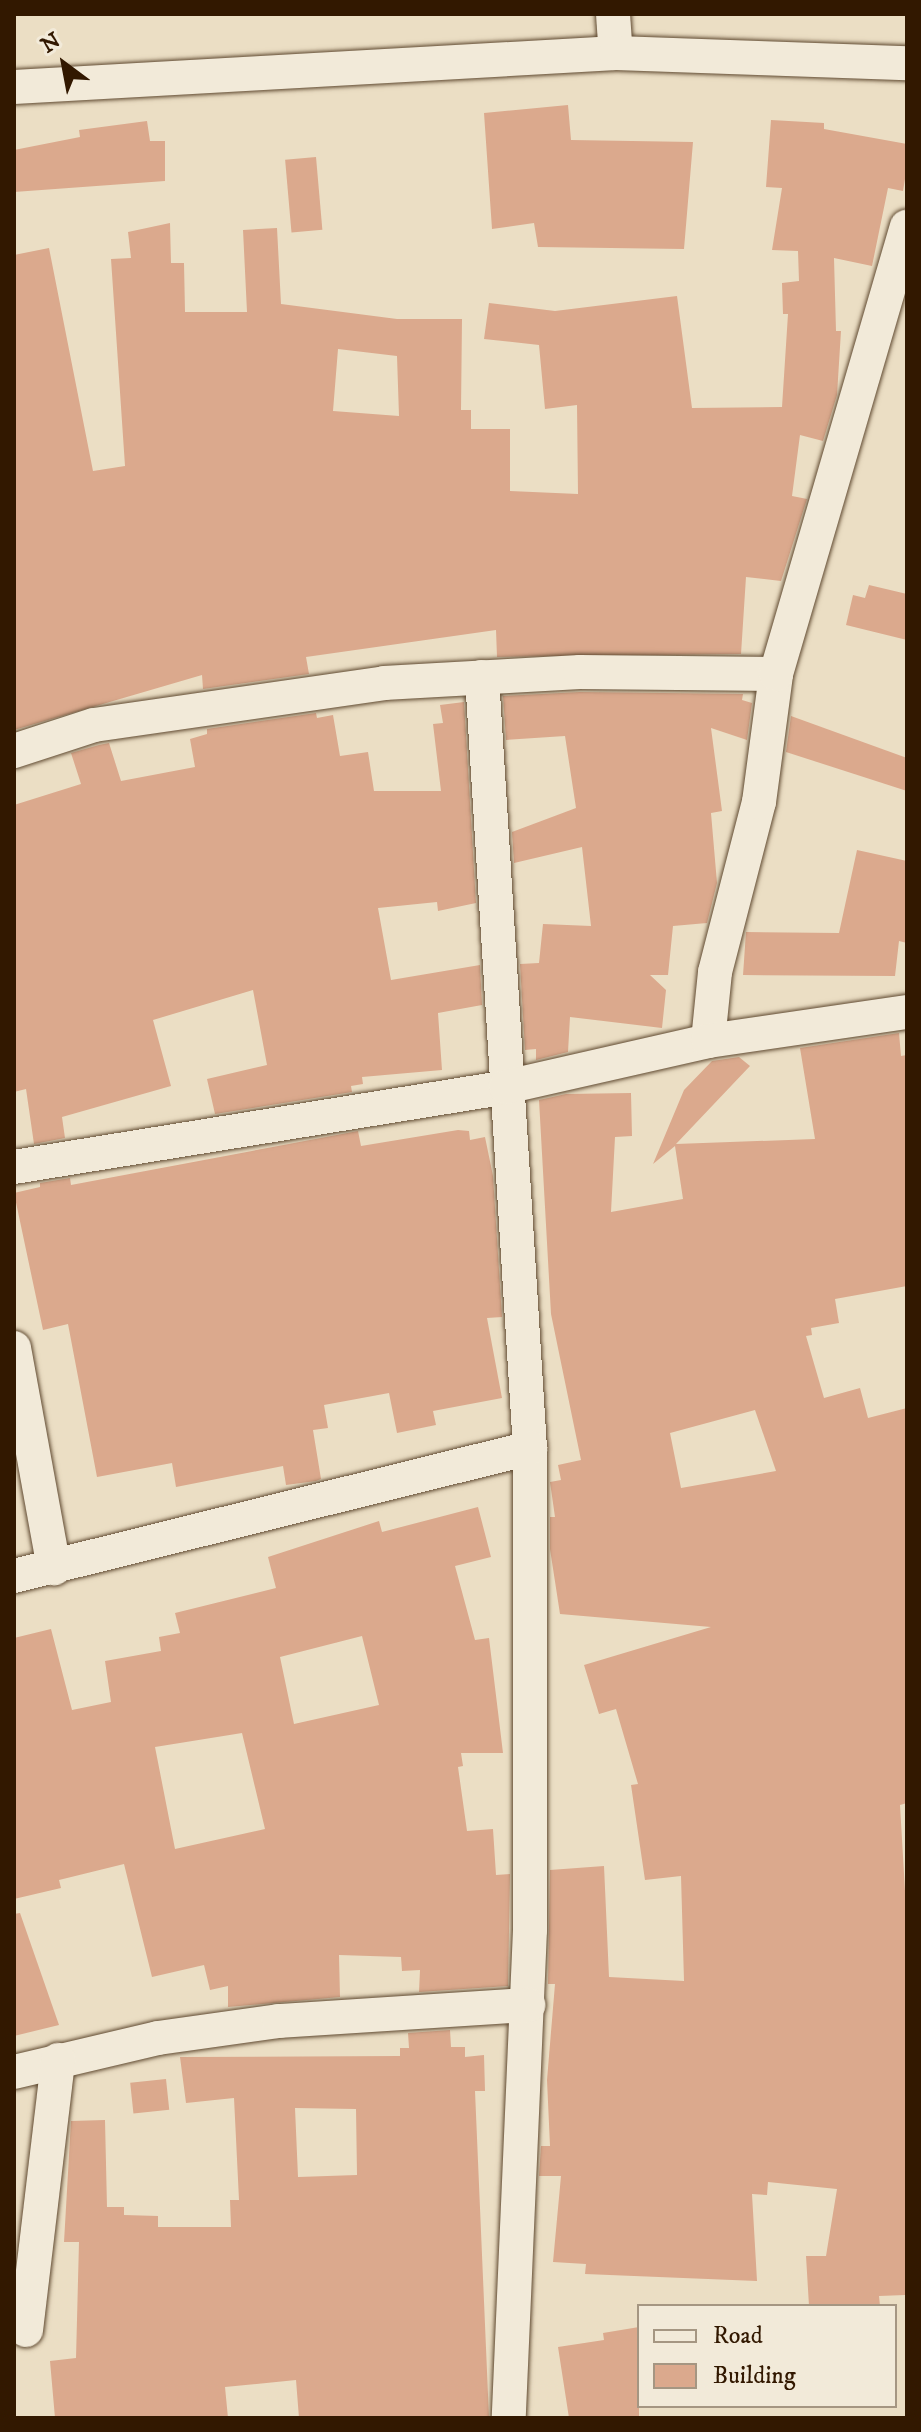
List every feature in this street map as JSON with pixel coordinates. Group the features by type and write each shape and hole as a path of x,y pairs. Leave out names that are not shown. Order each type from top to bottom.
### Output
{"street":[{"path":"613,14 616,53"},
{"path":"14,87 616,53 907,63"},
{"path":"708,1041 715,972 759,802 776,674 907,227"},
{"path":"14,751 94,725 384,683 580,672 776,674"},
{"path":"482,677 530,1448 528,2005 509,2418"},
{"path":"14,1167 506,1087 708,1041 907,1012"},
{"path":"14,1348 54,1568"},
{"path":"14,1576 530,1448"},
{"path":"14,2072 158,2038 279,2021 528,2005"},
{"path":"26,2330 58,2060"}],"building":[{"path":"568,105 571,140 693,142 684,249 538,247 534,223 492,229 484,113"},
{"path":"771,120 824,123 824,129 907,144 903,191 888,188 872,266 834,258 836,331 841,331 837,395 823,441 800,435 792,496 807,499 781,581 746,577 741,654 497,657 496,630 306,657 309,674 203,689 202,675 14,730 14,255 49,248 93,471 125,466 111,259 131,258 128,232 170,223 171,263 184,263 185,312 247,312 243,230 277,228 281,304 397,319 462,319 461,410 471,410 471,429 510,429 510,491 578,494 577,405 545,409 539,345 484,339 489,303 555,311 677,296 692,408 782,407 788,314 783,314 782,283 799,281 798,251 772,250 782,188 766,187","holes":["338,349 397,356 399,416 333,411"]},
{"path":"147,121 150,141 165,141 165,181 14,192 14,150 80,137 79,130"},
{"path":"316,157 322,230 291,232 285,160"},
{"path":"869,585 907,594 907,640 846,625 853,595 865,598"},
{"path":"580,692 743,694 742,700 752,703 747,740 711,728 722,811 711,813 717,883 707,923 673,926 668,975 650,975 666,990 662,1028 570,1017 568,1052 536,1060 536,1049 525,1050 520,964 539,963 543,924 591,926 582,847 514,863 512,832 576,808 565,736 506,740 503,696"},
{"path":"464,702 476,903 438,911 437,902 378,908 391,980 480,965 482,1005 438,1013 442,1070 362,1077 363,1084 351,1086 352,1092 215,1114 207,1079 267,1065 253,990 153,1020 171,1086 62,1117 65,1138 34,1144 26,1089 14,1092 14,805 81,784 71,753 109,743 121,781 195,767 190,739 207,734 207,729 316,713 317,718 333,715 340,756 368,752 374,791 441,791 433,724 443,723 440,705"},
{"path":"791,716 907,758 907,791 786,752"},
{"path":"857,850 907,861 907,943 899,941 895,976 743,975 746,932 839,933"},
{"path":"899,1033 901,1056 907,1055 907,1286 835,1299 839,1323 811,1328 812,1335 806,1336 824,1398 860,1388 868,1418 907,1408 907,1803 900,1805 907,1925 905,2295 879,2296 880,2304 809,2304 806,2256 826,2256 837,2189 768,2182 767,2195 752,2194 757,2281 585,2274 586,2264 553,2262 561,2176 539,2176 541,2146 550,2146 547,2080 555,1984 548,1984 550,1870 604,1866 609,1977 684,1981 681,1876 645,1880 631,1785 638,1784 616,1709 599,1714 584,1665 711,1627 560,1614 550,1549 550,1517 555,1517 550,1482 561,1480 558,1465 581,1460 551,1314 539,1100 566,1094 631,1093 632,1136 615,1137 611,1212 683,1199 675,1146 653,1164 684,1090 712,1061 739,1057 750,1066 676,1144 815,1139 800,1048","holes":["755,1410 776,1471 681,1488 670,1433"]},
{"path":"458,1130 469,1131 470,1140 485,1137 493,1176 502,1317 487,1318 502,1398 433,1411 436,1425 397,1433 389,1393 324,1405 328,1428 313,1430 321,1479 316,1481 286,1485 283,1466 176,1487 172,1463 97,1477 68,1324 43,1330 14,1193 40,1187 40,1183 70,1178 71,1185 358,1131 361,1146"},
{"path":"478,1507 491,1557 455,1566 475,1640 489,1638 503,1753 461,1753 463,1766 458,1767 467,1831 493,1829 496,1875 510,1874 508,1986 419,1992 420,1970 402,1971 401,1957 339,1955 340,1997 228,2007 228,1986 210,1990 204,1965 152,1977 124,1864 59,1880 61,1888 14,1899 14,1638 51,1629 72,1710 111,1702 105,1661 161,1651 159,1637 180,1633 175,1613 276,1588 268,1557 379,1521 382,1532","holes":["362,1636 379,1705 294,1724 280,1657","242,1733 265,1829 175,1849 155,1747"]},
{"path":"20,1913 59,2025 14,2036 14,1914"},
{"path":"450,2030 451,2047 465,2047 465,2057 484,2055 485,2091 475,2091 489,2418 299,2418 296,2380 225,2387 228,2418 55,2418 50,2361 76,2358 79,2242 64,2242 71,2121 105,2120 107,2207 124,2207 124,2215 158,2216 158,2227 231,2227 230,2200 239,2200 234,2098 186,2103 180,2057 400,2056 400,2048 409,2048 408,2033","holes":["295,2108 356,2109 357,2175 298,2177"]},
{"path":"166,2079 169,2110 133,2114 130,2083"},
{"path":"637,2327 639,2418 569,2418 558,2347 604,2340 603,2333"}]}
